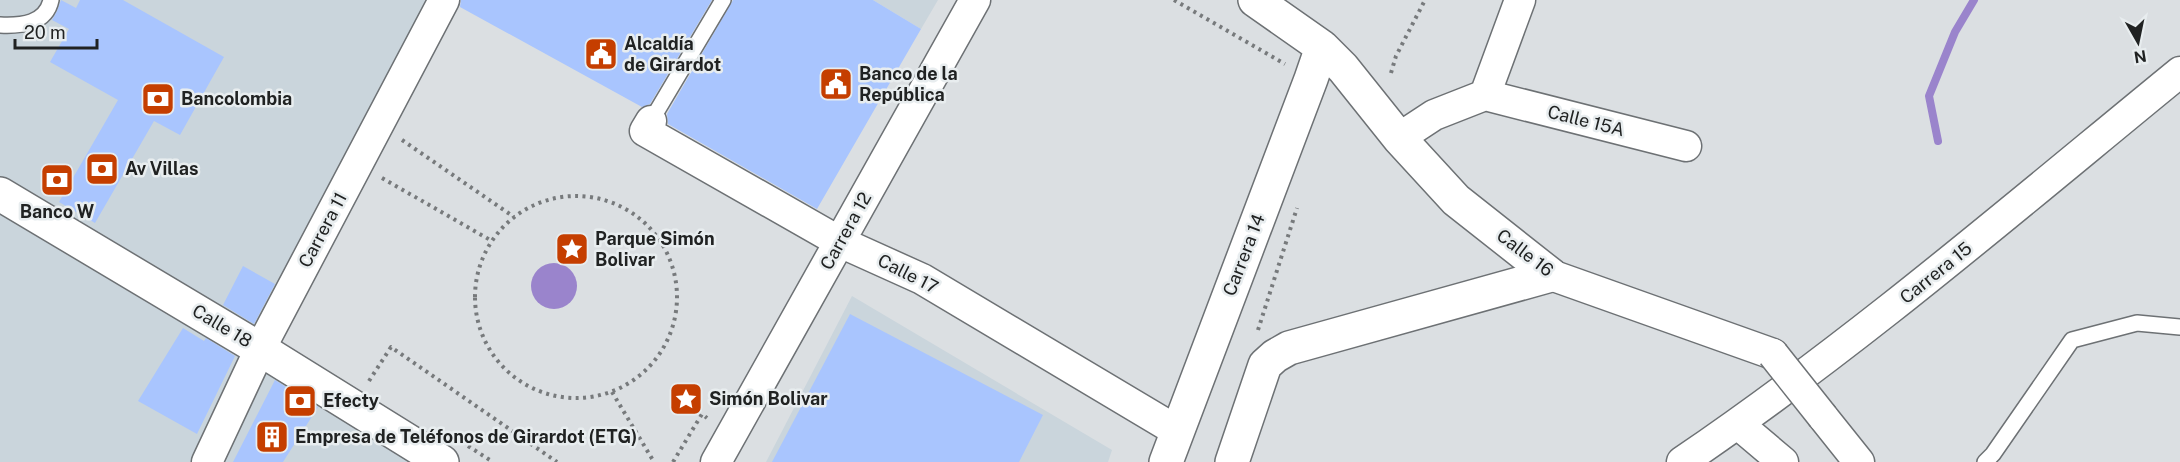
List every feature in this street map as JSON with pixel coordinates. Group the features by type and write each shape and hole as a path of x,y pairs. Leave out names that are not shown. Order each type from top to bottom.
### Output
{"street":[{"name":"Carrera 12","path":"716,462 975,0"},
{"name":"Calle 16","path":"1255,0 1322,47 1343,68 1400,138 1456,200 1551,275 1773,354 1859,462"},
{"path":"1400,138 1434,115 1485,95 1520,0"},
{"name":"Carrera 11","path":"207,462 260,349 379,124 438,2"},
{"name":"Carrera 14","path":"1166,462 1322,47"},
{"name":"Carrera 15","path":"1682,462 1841,349 2180,72"},
{"name":"Calle 15A","path":"1485,95 1686,146"},
{"name":"Calle 17","path":"651,121 645,131 840,242 922,279 1177,431"},
{"name":"Calle 18","path":"0,194 260,349 453,453"},
{"path":"1232,462 1265,365 1275,356 1289,348 1551,275"},
{"path":"1738,424 1784,462"}],"lane":[{"path":"0,25 28,24 45,15 51,0"},
{"path":"651,121 723,0"},
{"path":"1985,462 1993,454 2072,340 2137,322 2180,327"}],"path":[{"path":"1173,0 1288,65"},
{"path":"1391,73 1396,56 1425,0"},
{"path":"379,124 514,217"},
{"path":"357,164 492,241"},
{"path":"571,196 591,197 611,202 630,211 660,239 670,257 676,276 678,297 676,317 670,337 660,355 630,383 612,392 576,399 557,397 523,384 496,360 479,328 474,292 483,256 492,241 514,217 531,206 550,199 571,196"},
{"path":"1255,338 1299,203"},
{"path":"369,382 392,346 557,462"},
{"path":"612,392 654,462"},
{"path":"453,453 493,462"}],"shaded area":[{"path":"0,0 444,0 261,349 441,462 0,462"},
{"path":"873,0 938,0 921,29"},
{"path":"554,263 570,270 577,286 570,302 554,309 538,302 531,286 538,270"},
{"path":"852,296 1112,450 1108,462 766,462"}],"building":[{"name":"Bancolombia","path":"61,0 76,8 80,0 123,0 224,57 180,135 154,121 95,223 59,202 118,100 50,62 69,29 52,20"},
{"name":"Alcaldía de Girardot","path":"461,0 712,0 650,104 642,107 460,7"},
{"path":"733,0 873,0 921,29 817,209 668,124 667,114"},
{"path":"243,266 275,284 254,324 223,305"},
{"path":"850,314 1043,415 1019,462 772,462"},
{"path":"183,328 204,341 206,338 235,356 197,434 138,401"},
{"name":"Empresa de Teléfonos de Girardot (ETG)","path":"275,380 318,407 283,462 233,462"}],"waterway":[{"path":"1938,141 1929,96 1955,32 1974,0"}],"place":[{"name":"Alcaldía de Girardot","path":"601,54"},
{"name":"Banco de la República","path":"836,84"},
{"name":"Bancolombia","path":"158,99"},
{"name":"Av Villas","path":"102,169"},
{"name":"Banco W","path":"57,180"},
{"name":"Parque Simón Bolivar","path":"572,249"},
{"name":"Simón Bolivar","path":"686,399"},
{"name":"Efecty","path":"300,401"},
{"name":"Empresa de Teléfonos de Girardot (ETG)","path":"272,437"}]}
